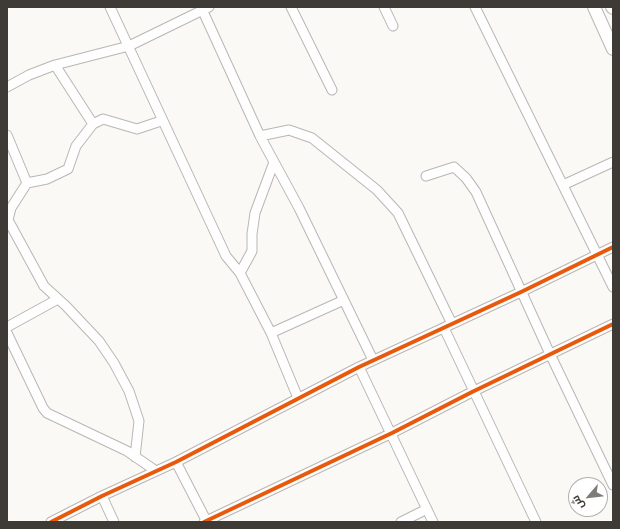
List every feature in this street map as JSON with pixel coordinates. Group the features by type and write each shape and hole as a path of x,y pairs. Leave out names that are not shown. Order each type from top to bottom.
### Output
{"main road":[{"path":"594,7 613,49"}],"street":[{"path":"110,7 129,46 161,121 226,256 240,273 272,333 298,398"},
{"path":"291,7 332,90"},
{"path":"384,7 393,26"},
{"path":"474,7 613,287"},
{"path":"7,87 29,74 55,65 129,46 204,8 260,136 299,208 373,360"},
{"path":"55,65 93,124"},
{"path":"135,457 139,421 129,391 114,362 99,341 58,298 44,286 8,220 11,208 27,183 47,179 68,169 76,146 93,124 103,119 137,129 161,121"},
{"path":"260,136 289,130 312,138 377,190 398,214 448,326 472,392 536,522"},
{"path":"7,135 27,183"},
{"path":"240,273 252,251 252,234 255,213 274,162"},
{"path":"563,185 613,162"},
{"path":"426,176 454,167 466,178 476,192 521,292 613,485"},
{"path":"51,522 102,496 176,462 373,360 521,292 613,247"},
{"path":"7,327 58,298"},
{"path":"272,333 344,300"},
{"path":"176,462 206,522 392,433 472,392 613,324"},
{"path":"7,333 43,408 48,413 135,457 156,471"},
{"path":"359,367 392,433 433,522"},
{"path":"102,496 114,522"},
{"path":"401,522 427,509"}],"cycle path":[{"path":"51,522 102,496 176,462 359,367 521,292 613,247"},
{"path":"204,522 392,433 472,392 613,324"}]}
